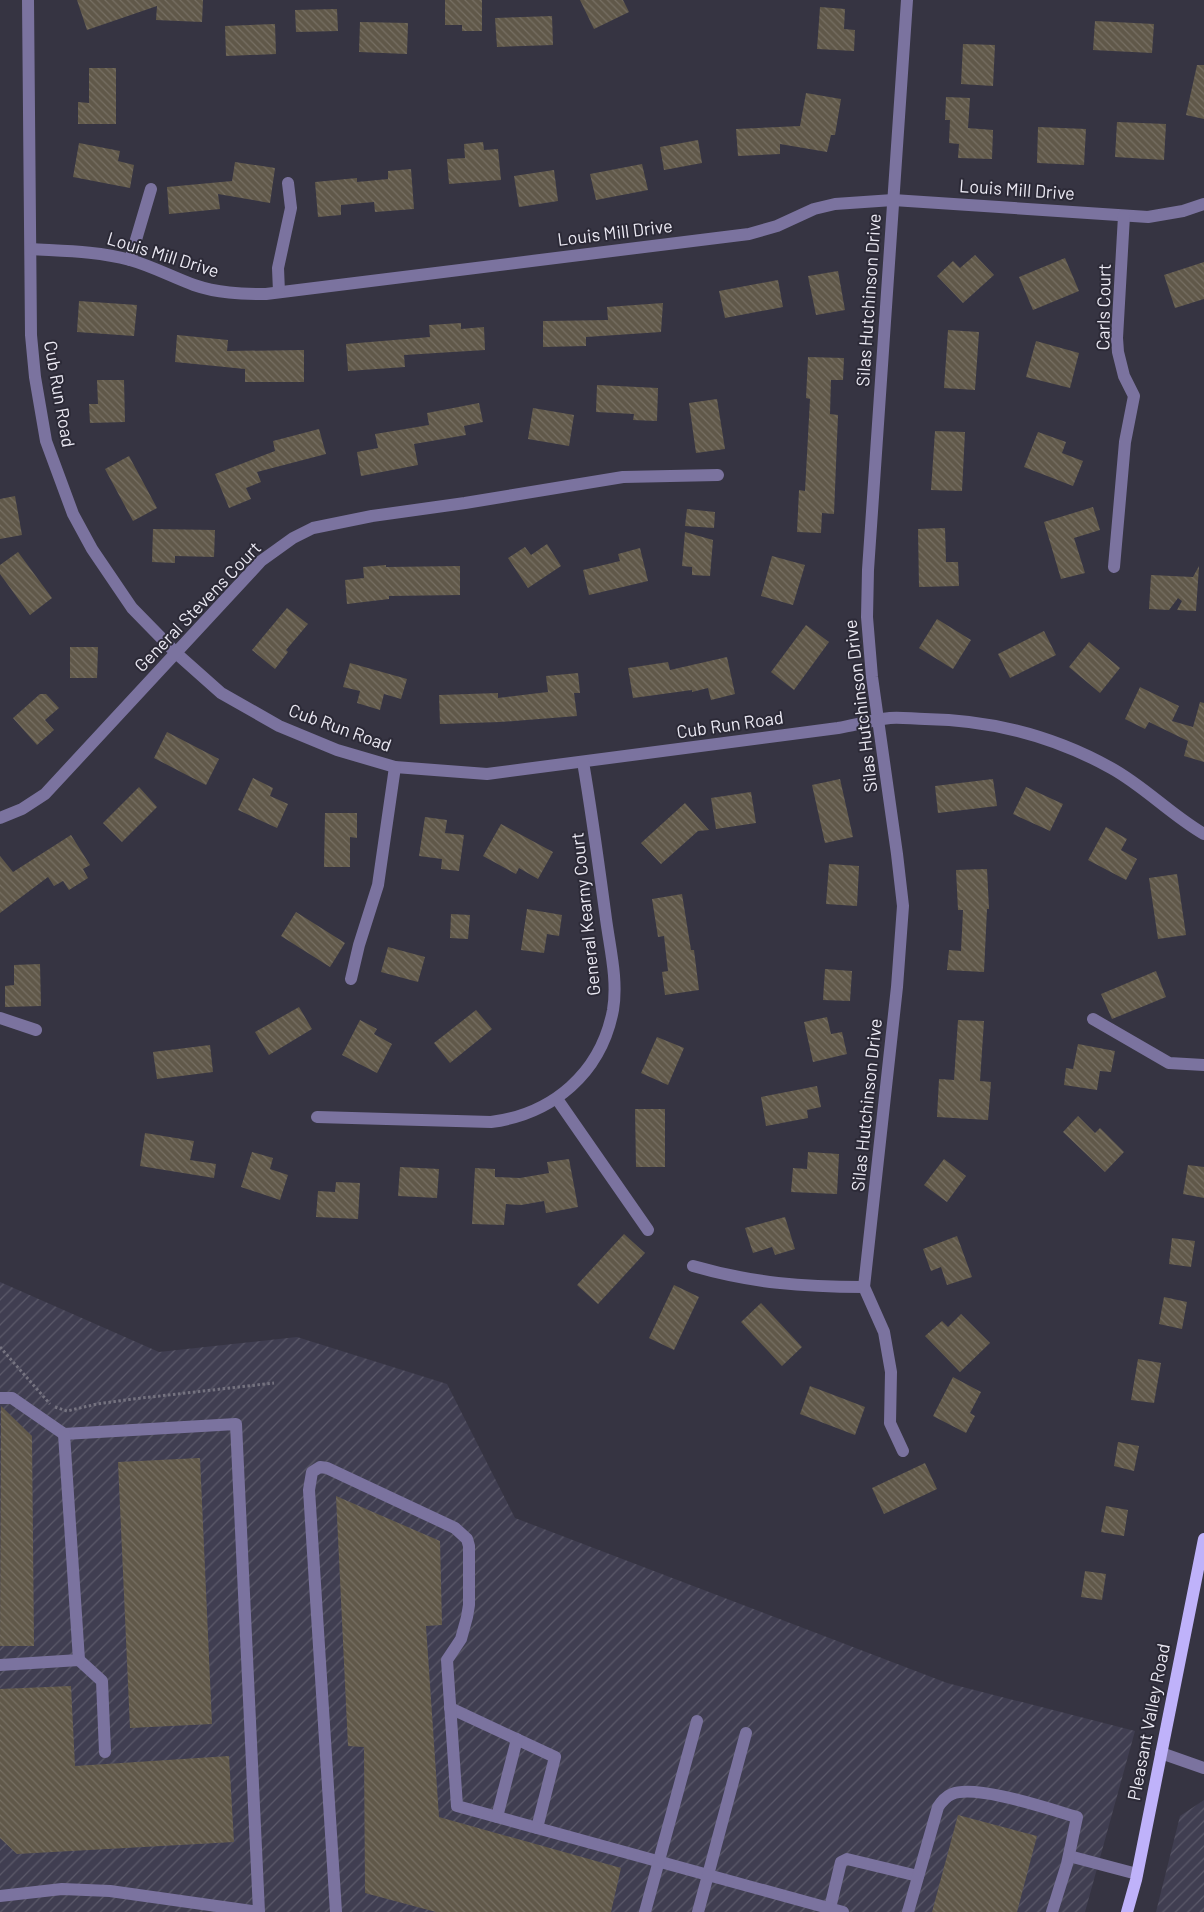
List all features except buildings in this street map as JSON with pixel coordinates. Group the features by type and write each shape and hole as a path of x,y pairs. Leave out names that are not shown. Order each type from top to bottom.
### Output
{"main road":[{"name":"Pleasant Valley Road","path":"1127,1912 1137,1874 1204,1539"}],"street":[{"name":"Cub Run Road","path":"28,0 31,335 35,377 46,441 74,514 92,549 132,608 176,653 221,693 280,726 337,750 395,767 487,774 838,728 892,718 945,719 986,723 1024,732 1073,748 1111,768 1204,834"},
{"name":"Silas Hutchinson Drive","path":"864,1287 897,987 903,906 878,720 867,617 868,570 907,0"},
{"path":"279,292 278,268 291,208 288,183"},
{"path":"130,260 151,189"},
{"name":"Louis Mill Drive","path":"31,249 100,253 161,270 193,285 216,291 241,294 279,292 749,234 777,226 814,209 835,204 893,200 1148,217 1183,211 1204,204"},
{"name":"Carls Court","path":"1114,567 1125,442 1134,396 1124,376 1118,352 1124,216"},
{"name":"General Stevens Court","path":"0,818 22,809 45,794 261,561 293,538 324,525 372,516 623,478 718,475"},
{"name":"General Kearny Court","path":"317,1117 491,1122 521,1116 557,1099 576,1082 589,1066 601,1044 613,1009 614,988 613,968 583,762"},
{"path":"351,979 359,945 378,885 395,767"},
{"path":"0,1018 36,1030"},
{"path":"1093,1019 1169,1063 1204,1065"},
{"path":"557,1099 648,1230"},
{"path":"692,1266 772,1283 809,1287 864,1287 884,1332 891,1372 890,1423 903,1451"},
{"path":"0,1398 12,1398 64,1434 236,1424 259,1912 110,1891 62,1889 0,1896"},
{"path":"64,1434 79,1660 102,1681 105,1752"},
{"path":"336,1912 310,1490 312,1472 320,1467 327,1468 455,1528 467,1539 469,1546 469,1605 461,1638 447,1660 457,1806 843,1912"},
{"path":"0,1665 79,1660"},
{"path":"450,1708 555,1757 537,1828"},
{"path":"645,1912 697,1720"},
{"path":"698,1912 746,1733"},
{"path":"498,1817 517,1739"},
{"path":"1161,1753 1204,1768"},
{"path":"908,1912 938,1806 943,1799 953,1793 968,1791 984,1792 1077,1817 1069,1856 1052,1912"},
{"path":"1069,1856 1137,1874"},
{"path":"830,1908 841,1862 844,1860 847,1859 918,1876"}],"path":[{"path":"0,1347 52,1406 67,1411 133,1398 274,1383"}],"shaded area":[{"path":"0,1282 159,1352 297,1337 447,1384 515,1518 947,1683 1135,1731 1085,1912 0,1912"},
{"path":"1204,1800 1204,1912 1156,1912 1180,1816"}]}
